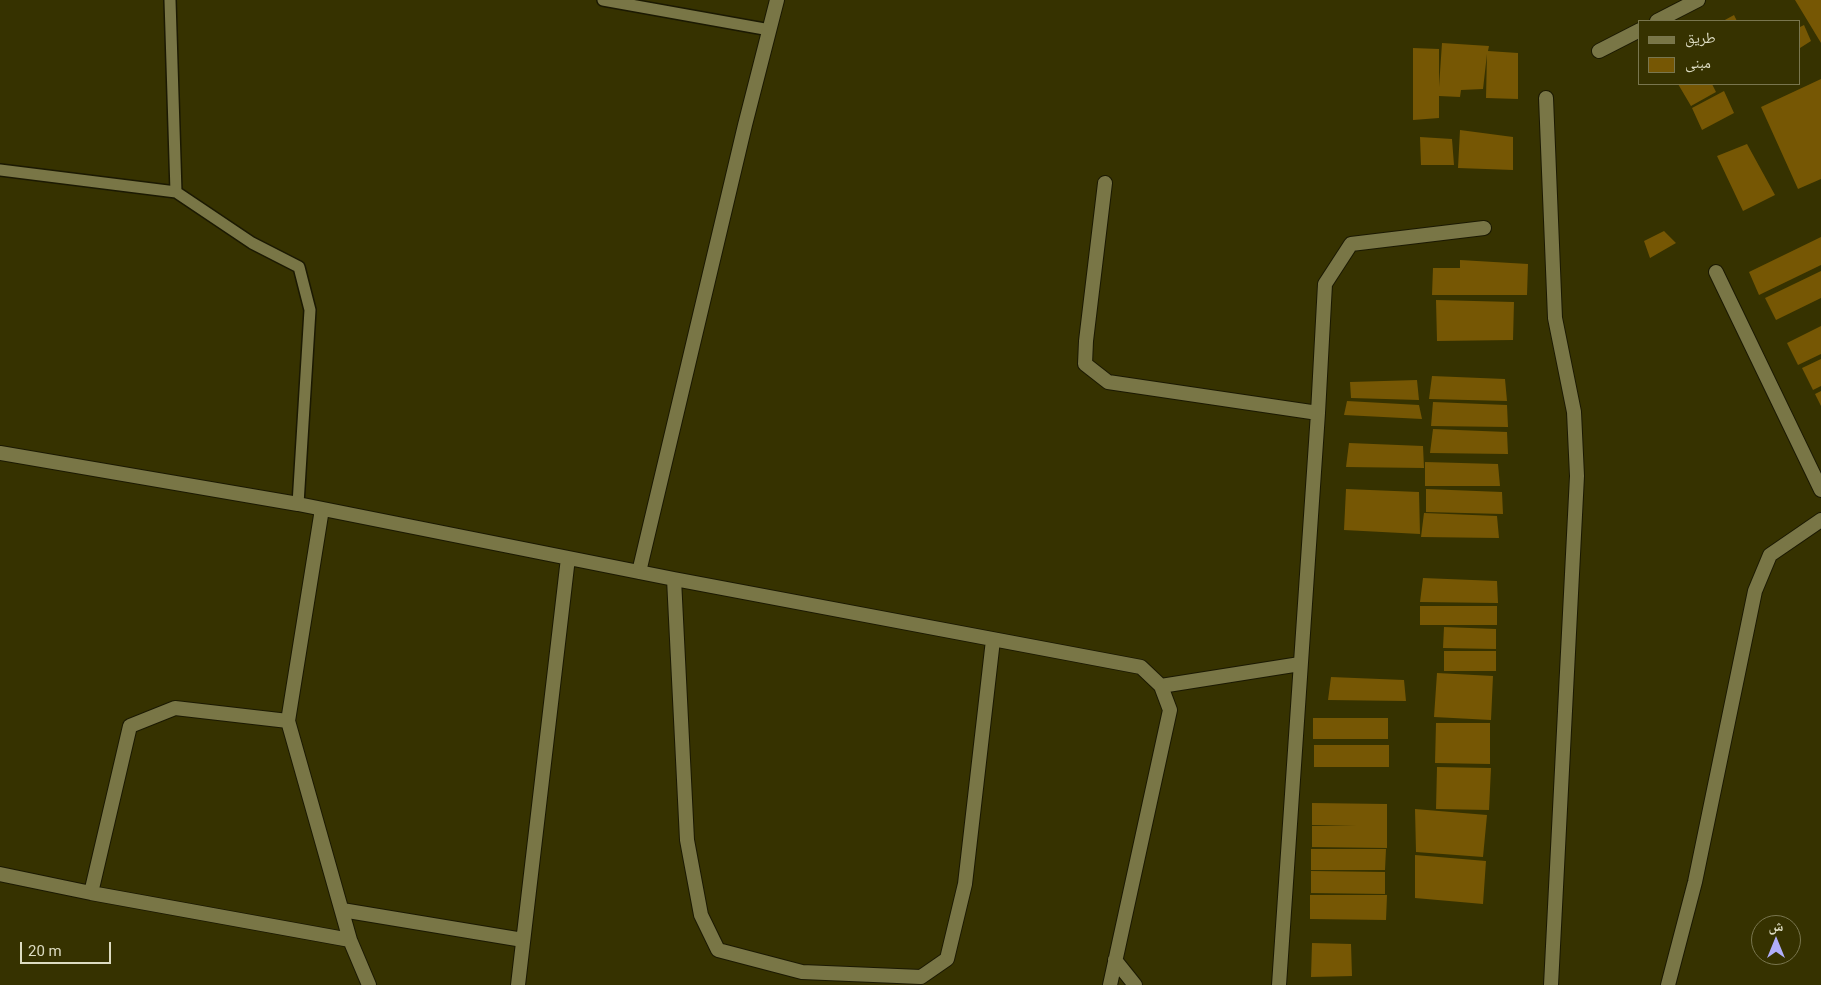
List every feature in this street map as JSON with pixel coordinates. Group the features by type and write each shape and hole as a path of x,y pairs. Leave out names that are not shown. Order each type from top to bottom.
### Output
{"street":[{"path":"639,572 745,125 778,0"},
{"path":"1659,20 1698,0"},
{"path":"1599,51 1638,31"},
{"path":"1546,98 1555,318 1574,412 1577,476 1552,985"},
{"path":"1106,183 1084,364 1108,382 1318,414"},
{"path":"1279,985 1318,414 1325,284 1351,244 1484,228"},
{"path":"1716,272 1821,490"},
{"path":"0,453 298,504 674,579 1141,667 1161,686 1170,710 1110,985"},
{"path":"322,509 288,720 350,940 369,985"},
{"path":"1668,985 1695,882 1755,590 1770,555 1821,520"},
{"path":"518,985 568,558"},
{"path":"674,579 687,840 701,915 718,950 802,972 921,977 947,959 965,884 993,640"},
{"path":"1161,686 1300,664"},
{"path":"91,893 130,726 175,708 288,720"},
{"path":"0,874 91,893 350,940"},
{"path":"342,910 523,940"},
{"path":"1115,960 1135,985"}],"lane":[{"path":"170,0 176,192"},
{"path":"603,0 770,30"},
{"path":"0,170 176,192 252,243 299,267 310,310 298,504"}],"building":[{"path":"1795,0 1821,0 1821,43"},
{"path":"1734,15 1736,20 1725,20"},
{"path":"1804,25 1811,41 1801,47 1801,26"},
{"path":"1442,43 1489,46 1488,51 1518,53 1518,99 1486,98 1487,54 1483,89 1461,90 1460,97 1439,96 1439,118 1413,120 1413,48 1439,49 1439,87"},
{"path":"1821,79 1821,179 1798,189 1761,107"},
{"path":"1679,85 1712,85 1716,92 1691,106"},
{"path":"1724,91 1734,113 1702,130 1692,108"},
{"path":"1460,130 1513,137 1513,170 1458,168"},
{"path":"1420,137 1452,139 1454,165 1421,165"},
{"path":"1747,144 1775,195 1743,211 1717,156"},
{"path":"1664,231 1676,243 1650,258 1644,241"},
{"path":"1821,237 1821,265 1759,295 1749,272"},
{"path":"1460,260 1528,264 1527,295 1432,295 1433,268 1460,268"},
{"path":"1821,271 1821,298 1776,320 1765,298"},
{"path":"1436,300 1514,302 1513,340 1437,341"},
{"path":"1821,326 1821,354 1798,365 1787,343"},
{"path":"1821,359 1821,386 1813,390 1802,368"},
{"path":"1432,376 1505,379 1507,401 1429,399"},
{"path":"1417,380 1419,400 1351,398 1350,382"},
{"path":"1821,391 1821,406 1815,394"},
{"path":"1347,401 1419,405 1422,419 1344,415"},
{"path":"1433,402 1507,405 1508,427 1431,426"},
{"path":"1433,429 1507,432 1508,454 1430,453"},
{"path":"1349,443 1423,446 1424,468 1346,467"},
{"path":"1425,462 1498,464 1500,486 1425,486"},
{"path":"1346,489 1419,492 1420,534 1344,530"},
{"path":"1426,489 1502,492 1503,514 1426,512"},
{"path":"1424,513 1497,516 1499,538 1421,537"},
{"path":"1423,578 1497,581 1498,603 1420,602"},
{"path":"1420,606 1497,606 1497,625 1420,625"},
{"path":"1444,627 1496,629 1496,649 1443,648"},
{"path":"1444,651 1496,651 1496,671 1444,671"},
{"path":"1437,673 1493,676 1491,720 1434,717"},
{"path":"1331,677 1404,680 1406,701 1328,700"},
{"path":"1313,718 1388,718 1388,739 1313,739"},
{"path":"1436,723 1490,723 1490,764 1435,763"},
{"path":"1314,745 1389,745 1389,767 1314,767"},
{"path":"1437,767 1491,768 1489,810 1436,809"},
{"path":"1312,803 1387,804 1387,848 1312,847 1312,826 1356,826 1312,825"},
{"path":"1415,809 1487,815 1483,857 1416,852"},
{"path":"1311,849 1386,849 1385,870 1311,870"},
{"path":"1415,855 1486,861 1483,904 1415,898"},
{"path":"1311,871 1385,872 1385,894 1311,893"},
{"path":"1310,895 1387,895 1386,920 1310,919"},
{"path":"1312,943 1351,944 1352,976 1311,977"}]}
